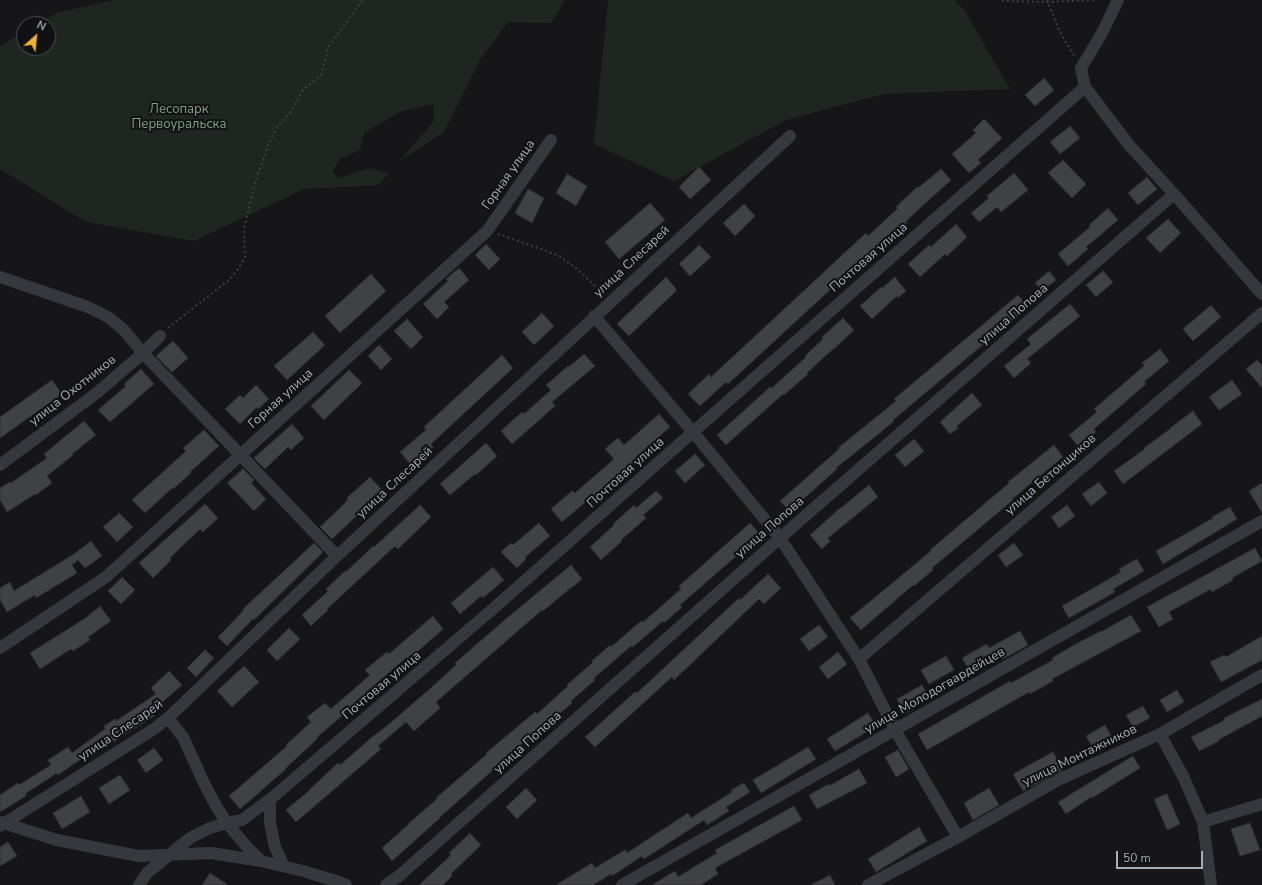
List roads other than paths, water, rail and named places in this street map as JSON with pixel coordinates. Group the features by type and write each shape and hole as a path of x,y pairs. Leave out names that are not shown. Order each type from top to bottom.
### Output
{"street":[{"path":"1118,0 1102,33 1081,68 1085,87 1129,145 1262,294"},
{"name":"Почтовая улица","path":"139,885 147,872 190,838 210,828 242,820 270,800 494,608 1085,87"},
{"name":"улица Слесарей","path":"1,824 154,729 168,718 337,556 610,301 790,136"},
{"name":"Горная улица","path":"0,648 106,577 487,231 551,140"},
{"name":"улица Попова","path":"386,885 399,876 780,538 1174,194"},
{"path":"0,277 88,306 108,316 124,329 143,353 337,556"},
{"name":"улица Бетонщиков","path":"859,659 1262,313"},
{"path":"594,316 693,432 780,538 859,659 895,730 958,837"},
{"name":"улица Охотников","path":"0,465 98,392 143,353 160,336"},
{"name":"улица Молодогвардейцев","path":"622,885 1262,521"},
{"name":"улица Монтажников","path":"868,885 958,837 1058,780 1160,734 1262,675"},
{"path":"168,718 183,737 216,806 247,847 261,861"},
{"path":"1160,734 1183,776 1203,822 1211,885"},
{"path":"270,800 270,823 275,847 284,866"},
{"path":"1203,822 1262,804"},
{"path":"1,824 57,840 139,856 211,853 261,861 302,871 340,884"}],"park label":[{"name":"Лесопарк Первоуральска","path":"179,118"}]}
